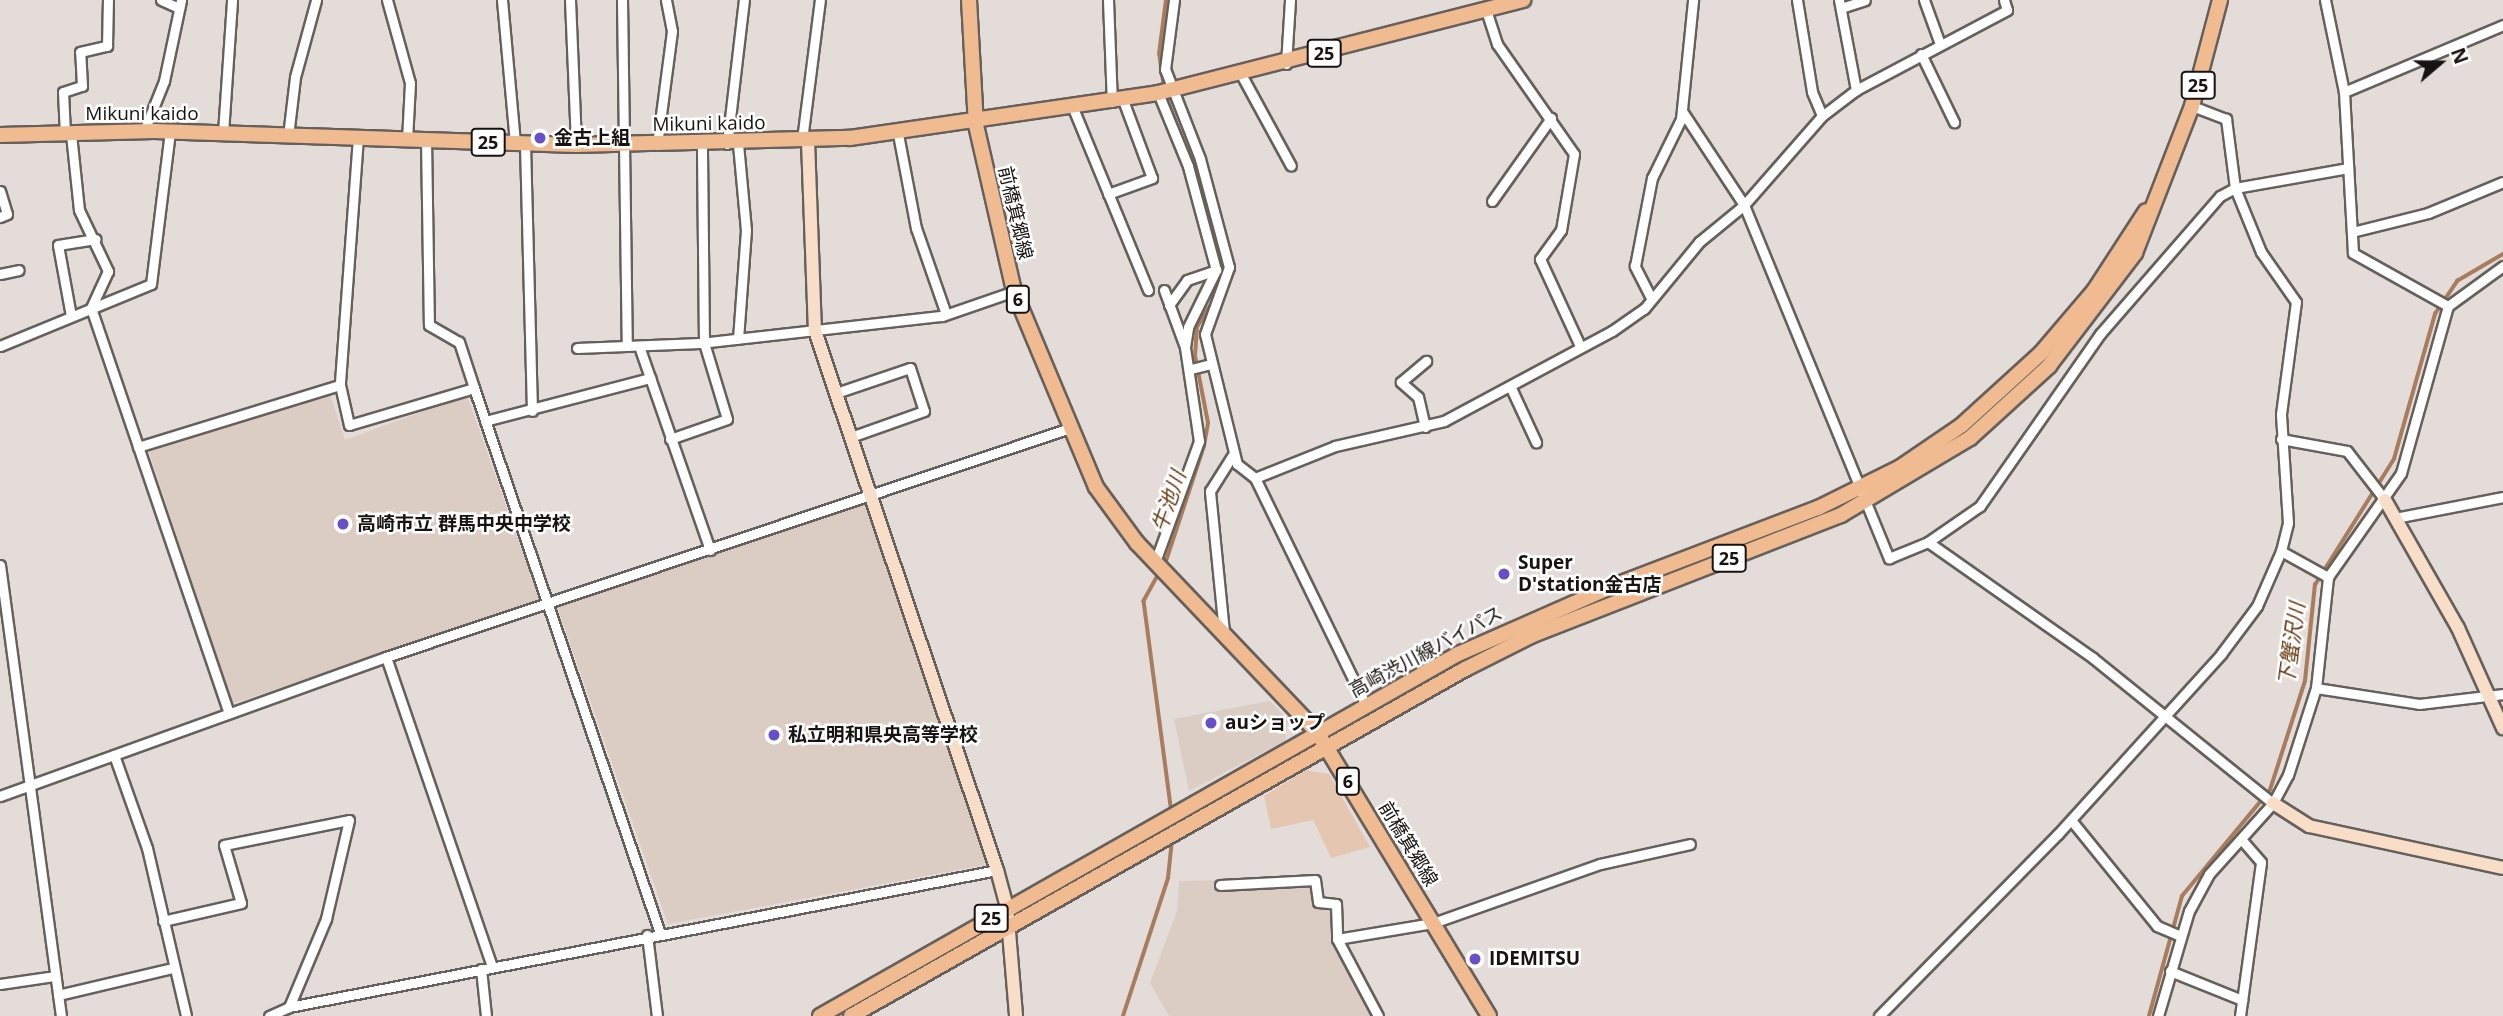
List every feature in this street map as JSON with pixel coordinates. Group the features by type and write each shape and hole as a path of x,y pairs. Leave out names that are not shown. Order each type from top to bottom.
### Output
{"main road":[{"name":"前橋箕郷線","path":"969,0 976,125 1014,291 1070,428 1108,507 1161,568 1317,732 1489,1016"},
{"name":"Mikuni kaido","path":"0,135 144,131 520,144 702,145 898,134 976,125 1242,76 1482,7 1522,0"},
{"name":"高崎渋川線バイパス","path":"851,1016 1327,746 1533,635 1864,496 1962,425 2041,354 2111,266 2170,167 2192,106 2220,0"},
{"name":"高崎渋川線バイパス","path":"820,1016 1365,704 1527,621 1864,496"}],"street":[{"path":"108,0 107,46 80,52 82,86 64,93 77,201 108,271 91,308 229,713"},
{"path":"144,131 164,80 180,4 161,0"},
{"path":"223,133 232,0"},
{"path":"288,136 295,77 316,0"},
{"path":"387,0 410,83 407,139"},
{"path":"502,0 520,144 532,411"},
{"path":"570,0 576,145"},
{"path":"622,0 627,346"},
{"path":"657,145 672,31 666,0"},
{"path":"738,339 746,230 732,144 744,0"},
{"path":"820,0 803,132 808,141 815,331 997,870 1007,908 1016,1016"},
{"path":"1108,0 1117,101 1152,178 1108,194"},
{"path":"1174,0 1165,69 1166,92 1216,270 1188,327 1185,347"},
{"path":"1286,64 1290,0"},
{"path":"1650,296 1635,266 1653,178 1682,111 1693,0"},
{"path":"1797,0 1812,92 1822,116"},
{"path":"1856,90 1840,4 1865,0"},
{"path":"1924,0 1940,44"},
{"path":"1255,478 1335,446 1425,427 1511,388 1644,309 1650,296 1744,205 1822,116 1856,90 2007,10 2004,0"},
{"path":"2325,0 2344,92 2353,253 2448,306"},
{"path":"1482,7 1497,44 1569,142 1575,166 1561,230 1540,259 1580,346"},
{"path":"2344,92 2503,25"},
{"path":"1921,54 1955,122"},
{"path":"1242,76 1291,166"},
{"path":"1166,92 1227,248 1229,268 1205,334 1234,453 1255,478 1365,704"},
{"path":"1879,1016 2071,820 2163,718 2257,606 2281,551 2288,523 2281,439 2297,302 2261,252 2235,188 2226,119 2192,106"},
{"path":"1073,108 1148,289"},
{"path":"1682,111 1744,205 1889,558 1928,542 1980,506 2100,334 2235,188 2348,168"},
{"path":"1492,201 1551,118"},
{"path":"0,346 151,284 170,132"},
{"path":"898,134 916,228 946,314"},
{"path":"358,137 340,384 355,428 474,388"},
{"path":"426,139 429,325 459,342 660,933"},
{"path":"670,439 727,419 704,343 702,145"},
{"path":"2352,232 2428,213 2503,182"},
{"path":"0,191 7,214 0,217"},
{"path":"71,316 58,245 96,239"},
{"path":"2158,1016 2180,936 2209,874 2273,803 2316,688 2328,577 2385,500 2401,473 2448,306 2503,266"},
{"path":"0,274 19,270"},
{"path":"1169,305 1187,280 1216,270"},
{"path":"1161,568 1199,441 1191,369 1164,290"},
{"path":"577,348 704,343 946,314 1014,291"},
{"path":"639,346 710,550"},
{"path":"1425,427 1418,397 1401,382 1426,361"},
{"path":"1191,369 1211,364"},
{"path":"835,393 910,368 924,411 851,437"},
{"path":"485,421 532,411 650,378"},
{"path":"138,447 340,384"},
{"path":"1511,388 1536,442"},
{"path":"0,796 386,657 1070,428"},
{"path":"2281,439 2347,451 2385,500 2497,695 2503,728"},
{"path":"1224,632 1210,491 1234,453"},
{"path":"2395,518 2503,497"},
{"path":"1928,542 2093,658 2163,718 2273,803 2309,826 2503,868"},
{"path":"2281,551 2328,577"},
{"path":"0,565 61,1016"},
{"path":"386,657 492,966"},
{"path":"2316,688 2418,704 2497,695"},
{"path":"114,755 147,848 172,968 186,1016"},
{"path":"163,921 240,903 224,845 349,820 326,919 289,1007"},
{"path":"2071,820 2157,926 2180,936"},
{"path":"2240,1016 2261,862 2241,839"},
{"path":"1337,939 1433,923 1600,864 1690,844"},
{"path":"269,1016 289,1007 481,968 997,870"},
{"path":"1220,885 1315,880 1318,902 1336,904 1337,939 1378,1016"},
{"path":"647,935 657,1016"},
{"path":"58,995 172,968"},
{"path":"481,968 486,1016"},
{"path":"2170,971 2242,1000"},
{"path":"0,984 55,976"}],"shaded area":[{"name":"高崎市立 群馬中央中学校","path":"328,388 345,440 467,395 539,599 232,704 148,449"},
{"name":"私立明和県央高等学校","path":"868,502 990,864 668,924 557,606"},
{"path":"1270,701 1288,720 1285,741 1189,791 1174,719"},
{"path":"1306,770 1329,774 1370,847 1331,858 1313,820 1271,829 1264,796"},
{"path":"1220,880 1220,888 1310,884 1318,909 1332,911 1333,947 1374,1016 1169,1016 1150,983 1177,911 1179,881"}],"waterway":[{"name":"牛池川","path":"1164,88 1159,54 1166,0"},
{"name":"牛池川","path":"1166,95 1212,219"},
{"name":"牛池川","path":"1218,243 1219,284"},
{"name":"下蟹沢川","path":"2149,1016 2182,896 2270,790 2305,681 2315,585 2394,459 2435,314 2457,281 2503,254"},
{"name":"牛池川","path":"1165,564 1204,446 1208,423 1195,356 1197,327 1213,301"},
{"name":"牛池川","path":"1159,574 1144,601 1172,813"},
{"name":"牛池川","path":"1123,1016 1168,878 1172,841"}],"place":[{"name":"金古上組","path":"540,138"},
{"name":"高崎市立 群馬中央中学校","path":"343,524"},
{"name":"Super D'station金古店","path":"1504,574"},
{"name":"auショップ","path":"1211,723"},
{"name":"私立明和県央高等学校","path":"774,735"},
{"name":"IDEMITSU","path":"1475,959"}]}
